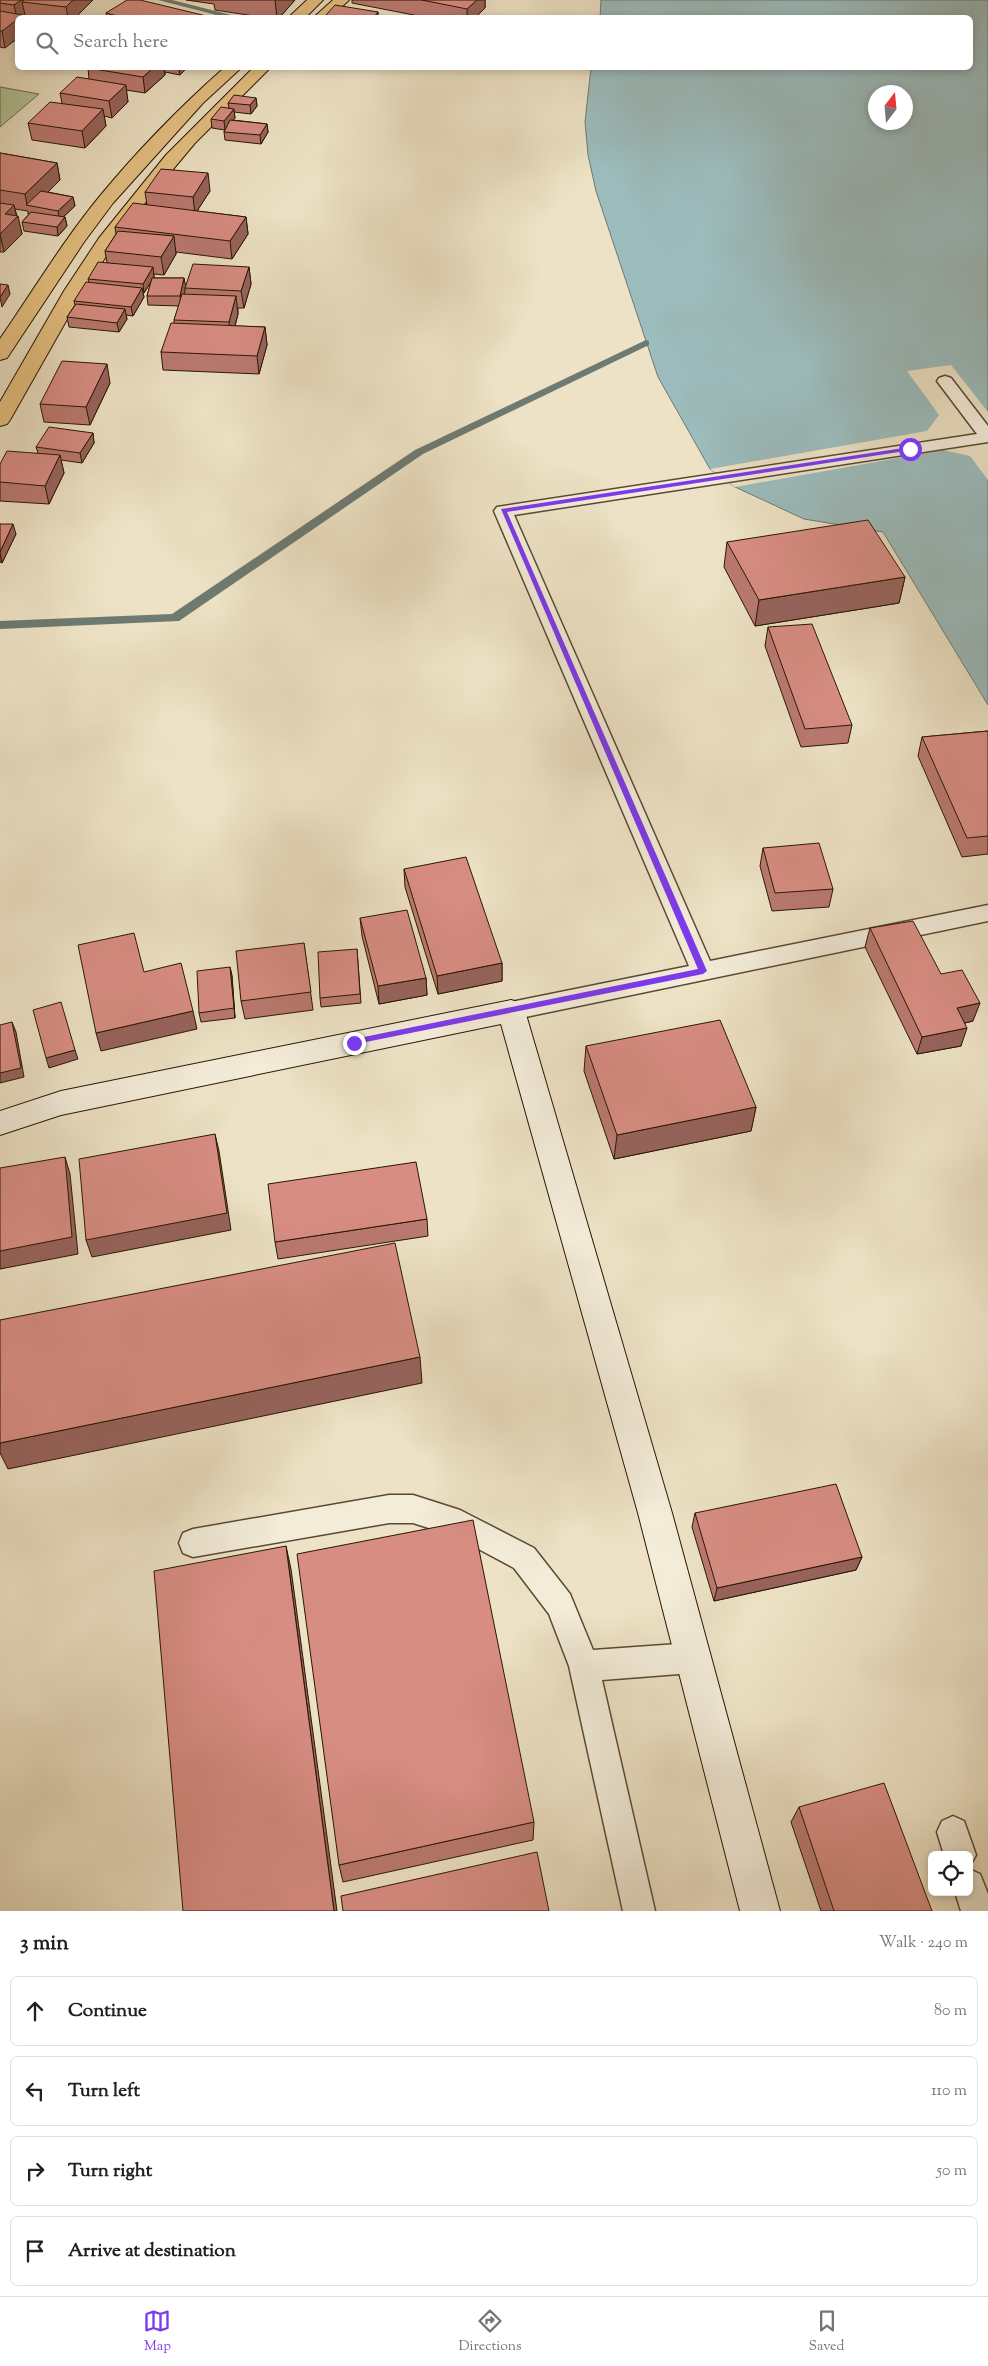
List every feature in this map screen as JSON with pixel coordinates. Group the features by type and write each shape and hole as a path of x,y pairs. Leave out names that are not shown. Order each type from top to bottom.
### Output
{"highway":[{"path":"298,15 316,0"},
{"path":"324,15 342,0"},
{"path":"0,354 77,239 107,199 197,100 231,70"},
{"path":"0,420 76,290 122,218 179,149 260,70"}],"street":[{"path":"0,1123 61,1103 511,1010 655,1513 760,1911"}],"lane":[{"path":"703,971 503,511 988,437 945,381"},
{"path":"511,1010 988,912"},
{"path":"193,1543 389,1509 413,1509 460,1524 524,1558 560,1604 584,1666 639,1911"},
{"path":"584,1666 692,1658"},
{"path":"972,1896 977,1911"}],"green space":[{"path":"0,87 39,94 0,127"}],"water":[{"path":"601,0 988,0 988,705 883,532 804,519 735,487 710,469 658,377 596,191 588,155 585,122 591,70 973,70 973,15 600,15"}],"pier":[{"path":"951,365 988,412 988,480 970,456 943,450 735,487 710,469 927,431 939,415 907,371"}],"building":[{"path":"0,0 21,0 14,5 0,3"},
{"path":"24,0 73,0 66,7 22,2"},
{"path":"127,0 140,0 202,15 114,15 106,13"},
{"path":"422,0 477,0 467,9"},
{"path":"335,5 378,12 376,15 326,15"},
{"path":"0,11 23,15 15,15 15,21 0,31"},
{"path":"100,70 151,70 143,77"},
{"path":"77,77 126,85 109,101 60,93"},
{"path":"234,95 256,98 250,105 228,103"},
{"path":"50,102 103,109 82,131 28,123"},
{"path":"221,107 234,109 224,121 211,119"},
{"path":"230,120 267,124 260,135 224,132"},
{"path":"0,153 57,163 25,194 0,190"},
{"path":"161,169 208,173 193,197 145,192"},
{"path":"41,191 73,197 58,211 26,205"},
{"path":"0,203 14,205 5,214 18,216 0,234"},
{"path":"133,203 246,217 230,241 115,227"},
{"path":"31,212 65,217 57,227 22,222"},
{"path":"118,231 174,236 161,257 105,251"},
{"path":"98,262 153,267 143,284 88,279"},
{"path":"193,264 249,267 241,291 185,288"},
{"path":"152,278 184,278 180,296 147,296"},
{"path":"86,282 142,288 131,307 74,301"},
{"path":"0,284 8,285 0,297"},
{"path":"182,294 236,296 229,322 174,320"},
{"path":"76,304 125,309 117,323 67,317"},
{"path":"171,323 265,327 257,356 161,352"},
{"path":"62,361 107,364 86,407 40,404"},
{"path":"49,427 93,433 80,453 36,447"},
{"path":"7,451 60,455 45,486 0,482 0,464"},
{"path":"868,520 905,577 759,600 727,542"},
{"path":"0,524 13,524 0,552"},
{"path":"812,624 852,725 805,729 768,627"},
{"path":"988,731 988,836 967,838 922,737"},
{"path":"819,843 833,889 775,893 763,848"},
{"path":"466,857 502,963 437,976 404,869"},
{"path":"407,910 426,978 378,986 360,918"},
{"path":"913,921 941,974 962,970 980,1003 957,1008 967,1028 922,1037 870,928"},
{"path":"134,933 144,972 181,963 193,1011 96,1033 78,945"},
{"path":"304,943 311,992 241,1001 236,951"},
{"path":"357,949 360,994 320,998 318,952"},
{"path":"230,967 234,1008 199,1013 197,971"},
{"path":"61,1002 75,1050 46,1058 33,1010"},
{"path":"720,1020 756,1107 617,1135 586,1046"},
{"path":"12,1022 21,1068 0,1073 0,1025"},
{"path":"215,1134 227,1213 86,1240 79,1159"},
{"path":"65,1157 72,1237 0,1251 0,1168"},
{"path":"416,1162 427,1219 275,1242 268,1184"},
{"path":"395,1243 420,1357 0,1443 0,1320"},
{"path":"836,1484 862,1557 717,1588 695,1513"},
{"path":"473,1520 534,1822 339,1865 297,1554"},
{"path":"286,1546 334,1911 183,1911 154,1571"},
{"path":"884,1783 932,1911 834,1911 799,1807"},
{"path":"537,1852 549,1911 343,1911 341,1896"}],"waterway":[{"path":"162,0 227,15"},
{"path":"0,625 175,618 419,452 646,343"}],"route":[{"path":"354,1043 703,971 503,511 910,449"}]}
